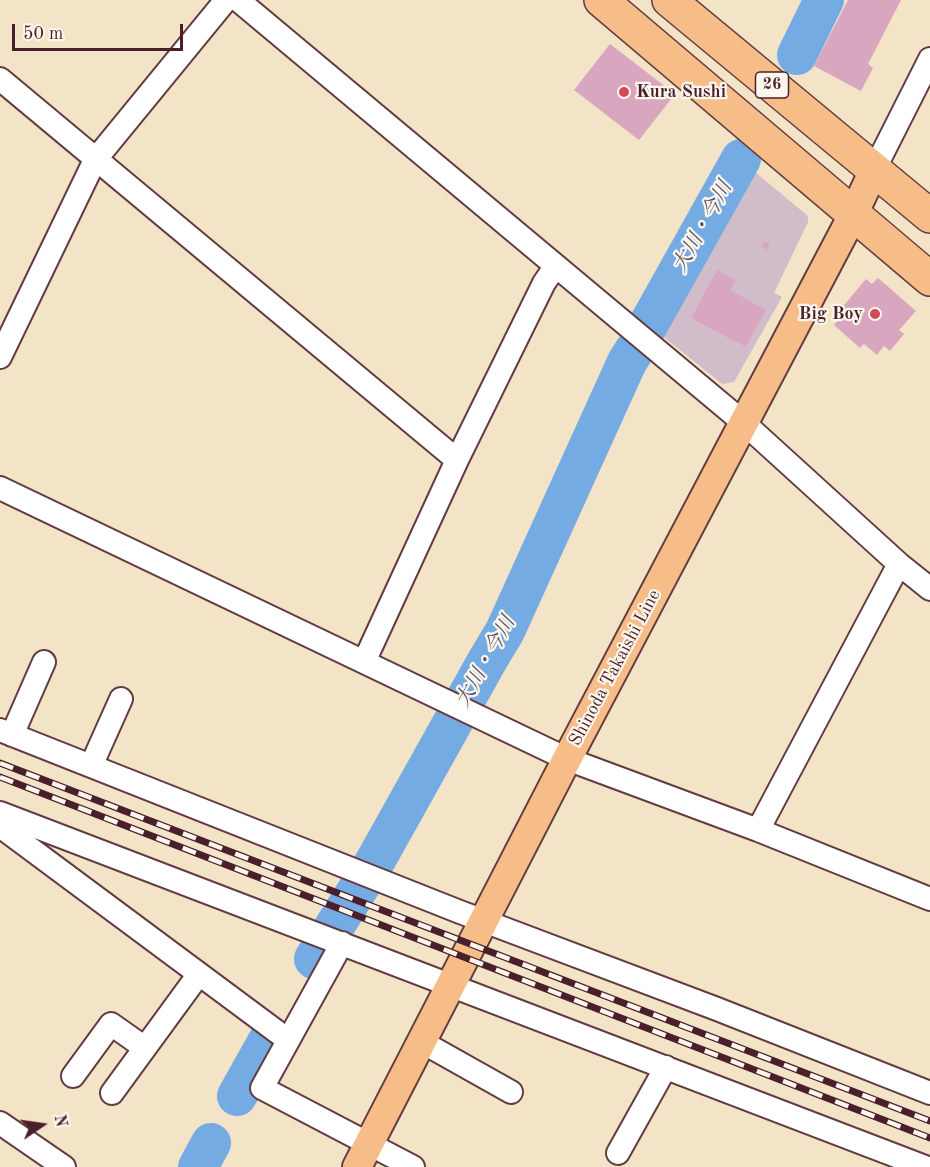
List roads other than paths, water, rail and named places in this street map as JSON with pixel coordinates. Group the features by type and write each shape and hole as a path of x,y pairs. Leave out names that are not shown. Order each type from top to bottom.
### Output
{"highway":[{"name":"26","path":"601,0 930,279"},
{"name":"26","path":"669,0 930,216"}],"main road":[{"name":"Shinoda Takaishi Line","path":"363,1156 567,759 853,215 874,170"}],"street":[{"path":"0,357 95,160 226,0"},
{"path":"238,0 744,423 899,564 930,589"},
{"path":"874,170 930,58"},
{"path":"0,79 457,460"},
{"path":"364,662 457,460 544,283 555,267"},
{"path":"0,488 567,759 758,830 930,899"},
{"path":"758,830 899,564"},
{"path":"44,662 6,732 366,875 930,1093"},
{"path":"91,766 121,699"},
{"path":"0,813 925,1167"},
{"path":"0,826 288,1040"},
{"path":"342,943 262,1088 363,1156 413,1167"},
{"path":"112,1093 199,974"},
{"path":"73,1076 111,1024 145,1048"},
{"path":"422,1042 511,1092"},
{"path":"618,1153 666,1067"},
{"path":"0,1123 64,1167"}],"waterway":[{"name":"大川・今川","path":"797,55 824,0"},
{"name":"大川・今川","path":"647,327 741,159"},
{"name":"大川・今川","path":"314,959 373,865 505,631 634,351"},
{"name":"大川・今川","path":"237,1096 270,1037"},
{"name":"大川・今川","path":"198,1167 211,1143"}],"railway":[{"path":"0,763 930,1121"},
{"path":"0,777 930,1138"}],"place":[{"name":"Kura Sushi","path":"624,92"},
{"name":"Big Boy","path":"875,314"}]}
